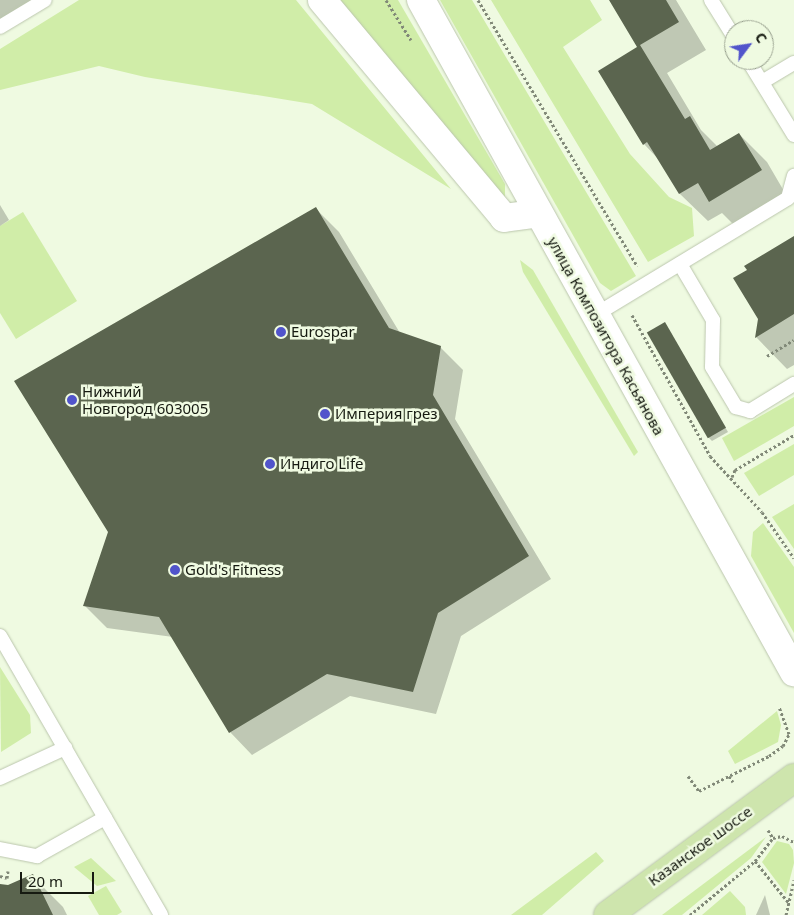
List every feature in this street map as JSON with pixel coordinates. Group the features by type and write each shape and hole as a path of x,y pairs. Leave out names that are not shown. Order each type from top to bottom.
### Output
{"main road":[{"name":"Казанское шоссе","path":"608,915 794,778"}],"street":[{"path":"322,0 504,218 538,213"},
{"name":"улица Композитора Касьянова","path":"421,0 794,672"}],"lane":[{"path":"0,28 45,0"},
{"path":"711,0 724,21"},
{"path":"762,82 794,63"},
{"path":"754,70 794,135"},
{"path":"595,315 788,198 794,176"},
{"path":"680,264 713,320 712,367 736,407 750,411 794,384"},
{"path":"0,636 162,915"},
{"path":"0,778 65,748"},
{"path":"0,849 37,856 106,818"}],"path":[{"path":"478,0 648,284"},
{"path":"624,299 703,444 762,512 794,558"},
{"path":"767,356 794,340"},
{"path":"732,478 735,470 794,435"},
{"path":"688,776 698,791 783,746 789,734 779,707"},
{"path":"729,776 733,782"},
{"path":"768,830 773,838"},
{"path":"690,915 755,861 773,838 782,836 794,842"},
{"path":"755,861 789,903"},
{"path":"0,876 7,878"},
{"path":"786,915 794,880"}],"green space":[{"path":"79,0 296,0 451,189 312,104 145,77 99,66 0,90 0,49"},
{"path":"336,0 398,0 505,184 505,202"},
{"path":"440,0 472,0 636,276 611,291 600,283"},
{"path":"491,0 590,0 602,20 563,47 630,154 669,197 692,208 694,236 648,262"},
{"path":"23,212 77,301 16,339 0,313 0,226"},
{"path":"520,260 533,270 638,452 634,456 523,272"},
{"path":"794,397 794,426 734,461 722,438"},
{"path":"794,444 794,475 759,496 744,473"},
{"path":"794,504 794,549 772,517"},
{"path":"763,523 794,567 794,633 751,556 753,532"},
{"path":"0,667 30,715 31,733 1,752"},
{"path":"777,711 781,725 778,742 735,764 728,751"},
{"path":"766,837 751,858 682,915 662,915"},
{"path":"777,841 789,844 793,850 794,863 786,894 762,862"},
{"path":"596,852 604,861 542,915 511,915"},
{"path":"91,858 116,881 97,886 74,867"},
{"path":"106,886 122,912 117,915 99,915 88,896"},
{"path":"730,891 745,907 746,915 702,915"}],"building":[{"path":"609,0 666,0 679,22 640,45 685,119 690,116 710,150 739,133 762,170 709,202 698,183 679,194 647,142 643,145 598,71 637,47"},
{"name":"Индиго Life","path":"316,207 389,328 441,346 433,395 529,556 438,613 413,692 327,674 229,733 159,617 83,606 108,532 14,381"},
{"path":"794,236 794,314 755,338 758,319 733,278 747,270 744,266"},
{"path":"665,322 726,428 708,438 647,332"},
{"path":"33,874 53,915 0,915 0,884 8,885"}],"place":[{"name":"Eurospar","path":"281,332"},
{"name":"Нижний Новгород 603005","path":"72,400"},
{"name":"Империя грез","path":"325,414"},
{"name":"Индиго Life","path":"270,464"},
{"name":"Gold's Fitness","path":"175,570"}]}
